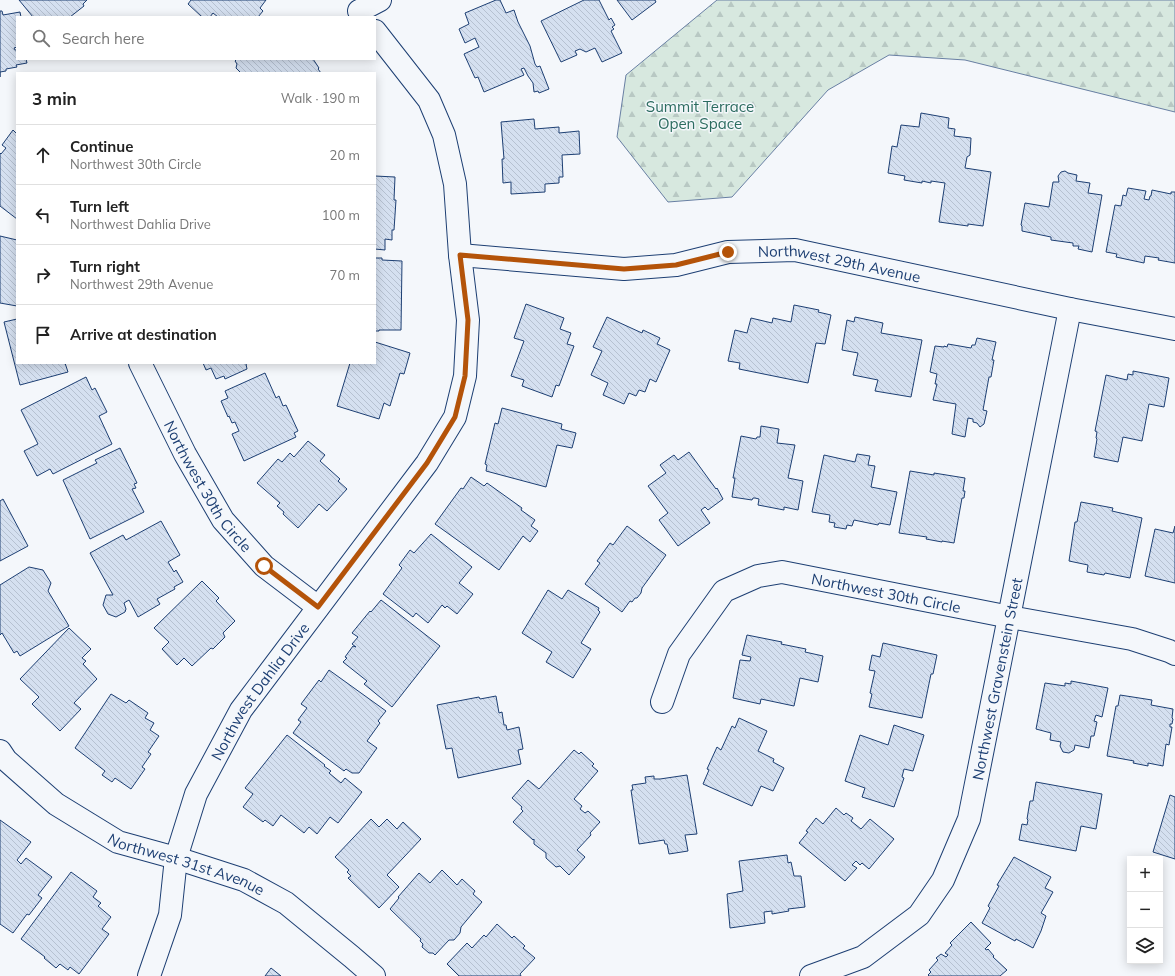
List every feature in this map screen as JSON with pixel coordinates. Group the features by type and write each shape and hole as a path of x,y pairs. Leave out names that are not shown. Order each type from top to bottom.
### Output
{"street":[{"path":"358,9 380,0"},
{"path":"376,32 429,100 444,135 455,184 460,255"},
{"name":"Northwest 29th Avenue","path":"460,255 624,269 676,265 728,252 795,250 1070,309 1175,329"},
{"name":"Northwest Dahlia Drive","path":"149,976 170,915 176,858 196,794 241,710 427,463 455,417 465,376 468,320 460,255"},
{"name":"Northwest Gravenstein Street","path":"811,976 863,957 919,915 943,880 969,819 1070,309"},
{"name":"Northwest 30th Circle","path":"140,364 185,454 223,520 264,566 318,607"},
{"name":"Northwest 30th Circle","path":"662,702 679,654 724,591 758,576 782,572 1010,617 1132,639 1175,654"},
{"name":"Northwest 31st Avenue","path":"0,751 6,760 56,804 118,842 176,858 244,880 286,904 352,956 374,976"}],"green space":[{"name":"Summit Terrace Open Space","path":"717,0 1175,0 1175,112 965,60 889,55 828,90 732,197 668,202 617,137 626,75"}],"building":[{"path":"19,0 87,0 83,4 84,6 71,16 32,16"},
{"path":"191,0 266,0 260,8 263,11 259,16 217,16 213,13 211,16 201,16 188,4"},
{"path":"496,0 500,0 506,13 514,10 518,22 530,46 535,64 537,67 540,66 549,89 539,93 538,91 534,92 533,83 524,68 521,69 524,75 484,92 478,77 475,78 464,54 479,47 475,38 465,43 459,29 469,24 465,13"},
{"path":"584,0 599,0 609,20 611,18 615,25 612,27 614,29 611,31 622,53 602,62 595,48 586,52 580,49 575,51 577,55 561,62 541,21"},
{"path":"617,0 655,0 656,2 632,20"},
{"path":"0,11 2,11 3,15 20,12 21,16 16,16 16,47 14,48 16,50 16,60 26,60 27,63 16,65 17,67 0,72"},
{"path":"314,60 320,72 240,72 236,68 237,64 235,61"},
{"path":"921,113 949,118 948,128 955,129 954,136 971,138 970,155 967,157 965,168 991,172 983,226 968,224 968,226 939,222 945,183 931,181 931,183 922,181 922,183 904,180 905,176 888,173 892,146 897,147 901,125 919,127"},
{"path":"534,119 535,129 559,127 559,133 579,131 580,154 562,155 563,177 559,177 559,183 545,184 545,192 511,194 511,182 503,183 502,159 504,159 501,122"},
{"path":"13,130 16,133 16,218 0,206 0,153 1,154 6,148 2,145"},
{"path":"1065,171 1077,175 1076,181 1090,183 1088,193 1102,195 1092,252 1078,249 1079,246 1073,246 1073,243 1051,240 1051,237 1022,231 1021,225 1025,203 1049,207 1053,182 1059,182 1058,176 1061,172"},
{"path":"376,176 395,177 394,200 396,200 394,230 392,230 392,240 385,239 385,250 376,249"},
{"path":"1128,188 1146,191 1144,199 1149,200 1152,190 1171,194 1171,192 1175,192 1175,263 1158,260 1159,258 1145,256 1144,263 1116,257 1117,254 1106,252 1115,205 1121,206 1123,195 1126,196"},
{"path":"0,236 16,240 16,306 0,303"},
{"path":"376,258 382,258 382,260 402,261 401,330 376,331"},
{"path":"526,304 564,318 560,329 571,333 567,344 574,346 559,386 556,385 552,397 522,386 524,380 511,376 524,341 514,338"},
{"path":"794,305 819,310 818,312 831,315 825,344 816,343 808,383 739,369 740,363 728,361 735,330 747,333 751,318 772,323 773,318 791,322"},
{"path":"607,317 642,333 643,330 660,338 657,344 670,350 656,382 650,379 645,392 639,390 636,396 629,393 624,404 603,395 608,383 591,375 602,351 593,347"},
{"path":"855,317 883,323 881,333 922,340 911,397 875,391 878,380 853,375 858,353 842,350 847,320 854,322"},
{"path":"16,319 16,364 65,364 68,372 20,385 4,322"},
{"path":"977,338 996,342 992,360 994,360 991,377 989,377 983,410 987,411 984,424 980,427 977,423 973,422 973,419 968,418 965,437 952,434 956,404 933,400 937,384 935,384 937,374 930,372 935,346 947,347 948,344 971,348 972,345 975,345"},
{"path":"376,342 410,353 404,374 400,373 390,406 384,403 379,419 337,406 350,364 376,364"},
{"path":"203,364 246,364 247,369 225,379 224,376 216,379 211,368 206,370"},
{"path":"1133,371 1169,378 1164,407 1149,404 1142,441 1123,437 1118,462 1094,457 1097,439 1097,432 1095,431 1106,375 1127,380 1128,374 1133,375"},
{"path":"265,373 276,398 279,396 283,406 286,405 298,431 294,433 296,437 244,461 232,434 239,431 235,422 232,423 229,416 228,417 221,401 228,398 225,391"},
{"path":"86,377 92,390 95,388 107,412 99,416 112,444 53,474 50,469 37,476 24,451 38,444 21,410"},
{"path":"502,408 562,424 561,429 576,433 572,448 557,445 546,487 486,471 487,465 485,464 495,423 498,424"},
{"path":"761,426 779,429 777,443 795,445 788,478 803,481 798,510 784,507 784,510 758,505 759,499 755,498 752,500 732,497 735,478 733,478 741,436 756,439 757,437 760,437"},
{"path":"308,441 325,455 320,461 340,479 338,481 347,489 327,511 319,504 298,528 277,506 280,503 257,483 278,459 282,462 290,453 294,457"},
{"path":"120,448 137,483 134,484 136,488 132,489 144,512 90,539 63,480 97,463 95,460"},
{"path":"689,452 716,489 717,488 723,499 708,510 705,507 701,510 710,523 678,546 659,520 668,513 648,486 666,473 660,465 674,455 678,460"},
{"path":"857,454 870,456 868,465 875,466 871,487 897,492 890,525 879,523 878,525 854,520 852,526 847,525 846,529 834,527 835,523 829,522 830,515 812,512 824,455 855,462"},
{"path":"910,471 965,478 963,491 965,491 964,498 962,498 954,543 899,533"},
{"path":"471,477 484,486 487,483 522,508 521,510 535,520 531,526 538,531 530,542 523,536 499,570 435,524 461,488 463,489"},
{"path":"3,499 28,546 0,561 0,501"},
{"path":"1081,502 1113,508 1112,511 1142,518 1130,578 1105,573 1104,575 1087,572 1088,565 1069,561 1075,522 1077,522"},
{"path":"161,521 180,555 168,562 174,572 176,570 183,582 174,587 175,589 157,599 160,604 138,617 129,600 124,603 126,609 125,612 116,617 108,614 103,605 106,595 113,595 90,553 123,535 126,540"},
{"path":"627,526 666,555 642,588 641,593 632,602 630,601 622,612 585,584 600,563 597,561 610,543 613,545"},
{"path":"1175,526 1175,583 1145,576 1155,529 1173,533"},
{"path":"431,534 472,567 459,583 473,594 457,614 447,606 445,608 442,605 428,623 416,613 413,617 383,594 402,568 399,565 410,550 414,553"},
{"path":"29,567 43,570 51,583 48,591 69,626 20,656 17,651 14,653 2,633 0,635 0,585"},
{"path":"202,581 219,598 216,601 235,621 223,633 225,637 192,666 184,658 177,665 162,649 169,642 154,628"},
{"path":"548,590 562,599 568,590 599,608 598,610 600,612 581,643 591,649 573,678 546,662 552,652 522,633"},
{"path":"381,600 440,646 392,707 364,684 367,681 343,662 347,658 345,657 353,646 356,647 352,644 358,637 352,633"},
{"path":"69,628 91,649 82,658 86,661 83,664 97,679 74,703 81,709 60,731 32,704 39,697 20,679"},
{"path":"747,635 782,642 781,644 806,649 805,652 823,656 818,682 800,678 794,706 761,699 760,704 733,698 740,660 750,661 751,657 742,655"},
{"path":"883,643 937,655 933,674 931,674 922,718 869,707 872,694 870,693 875,671 869,670 872,655 880,657"},
{"path":"329,670 386,711 378,721 380,723 367,741 377,748 359,773 352,773 346,769 344,771 293,733 301,722 298,720 307,708 301,704 319,680 321,682"},
{"path":"1071,681 1108,688 1102,717 1096,715 1094,721 1097,722 1094,736 1091,736 1089,748 1075,745 1074,750 1069,753 1063,752 1060,746 1061,742 1050,740 1051,733 1036,729 1045,683 1065,686 1065,683 1071,684"},
{"path":"111,694 126,703 129,700 148,713 145,718 154,723 150,730 159,736 148,752 151,754 142,767 145,769 131,789 115,778 112,782 102,775 105,771 75,748"},
{"path":"1120,695 1152,700 1151,705 1173,709 1172,724 1170,724 1170,727 1172,727 1169,745 1166,744 1163,766 1148,763 1148,766 1133,763 1134,761 1107,756 1116,706 1118,706"},
{"path":"496,696 499,713 502,712 504,725 506,725 507,730 519,727 523,749 518,750 521,764 458,778 452,748 446,749 437,705 479,697 480,699"},
{"path":"739,718 767,731 758,751 774,759 773,762 784,768 773,791 761,786 752,806 703,784 709,770 707,769 717,747 721,750 732,726 735,728"},
{"path":"894,725 924,735 913,771 904,769 902,777 904,778 894,807 862,797 865,788 845,781 860,735 888,745"},
{"path":"287,735 325,765 324,766 331,771 329,773 341,783 345,778 362,792 338,823 330,817 317,834 309,827 304,833 281,815 273,826 265,820 263,822 243,807 253,794 245,788"},
{"path":"574,750 579,754 581,752 594,764 592,766 598,771 574,799 582,806 580,809 585,813 588,811 600,822 590,833 591,835 577,850 585,857 569,875 560,866 556,867 546,858 546,853 534,844 534,839 533,840 513,822 523,811 521,809 522,807 512,798 528,780 539,789"},
{"path":"687,775 697,834 685,835 688,851 669,854 667,844 665,844 664,840 639,844 631,790 633,790 632,785 646,783 645,777 654,776 654,779 660,779"},
{"path":"1036,782 1102,794 1096,829 1081,826 1076,851 1019,840 1022,824 1027,825 1030,801 1033,801"},
{"path":"1170,795 1175,797 1175,859 1153,852"},
{"path":"836,808 844,815 846,813 853,818 851,821 861,829 870,819 894,839 869,869 862,863 860,865 856,861 852,865 857,868 845,881 799,843 808,832 806,831 816,818 823,824"},
{"path":"371,819 379,827 387,819 397,829 403,822 421,839 387,875 399,887 379,908 348,878 351,876 347,872 349,870 335,857"},
{"path":"0,820 31,842 17,860 21,864 26,858 52,877 38,895 42,898 29,915 27,914 13,933 0,924"},
{"path":"787,855 788,863 791,862 794,876 801,876 805,907 788,909 789,911 772,914 772,911 764,912 765,923 730,928 727,894 743,891 739,861"},
{"path":"1014,857 1051,877 1045,888 1053,892 1041,913 1046,916 1033,948 1016,939 1015,941 982,923 990,908 988,906 999,886 997,885"},
{"path":"442,870 457,885 462,879 475,891 473,894 482,902 461,927 460,933 454,940 449,940 435,955 433,953 429,953 422,947 423,944 420,941 421,939 390,909 399,898 398,897 419,873 430,883"},
{"path":"71,872 97,891 93,897 101,903 98,906 111,917 102,929 109,934 79,974 70,967 68,970 60,964 56,968 44,958 45,957 21,939"},
{"path":"971,922 991,943 985,949 988,949 994,956 993,957 1007,970 1000,976 929,976 928,975 931,972 929,970 938,960 936,958 941,954 946,957 948,955 945,953 952,945 950,943"},
{"path":"497,924 512,938 514,936 525,946 523,948 535,958 520,974 521,976 459,976 447,964 467,943 472,948 484,935 486,937"},
{"path":"271,968 281,976 265,976"}],"route":[{"path":"264,566 318,607 427,463 455,417 465,376 468,320 460,255 624,269 676,265 728,252"}]}
